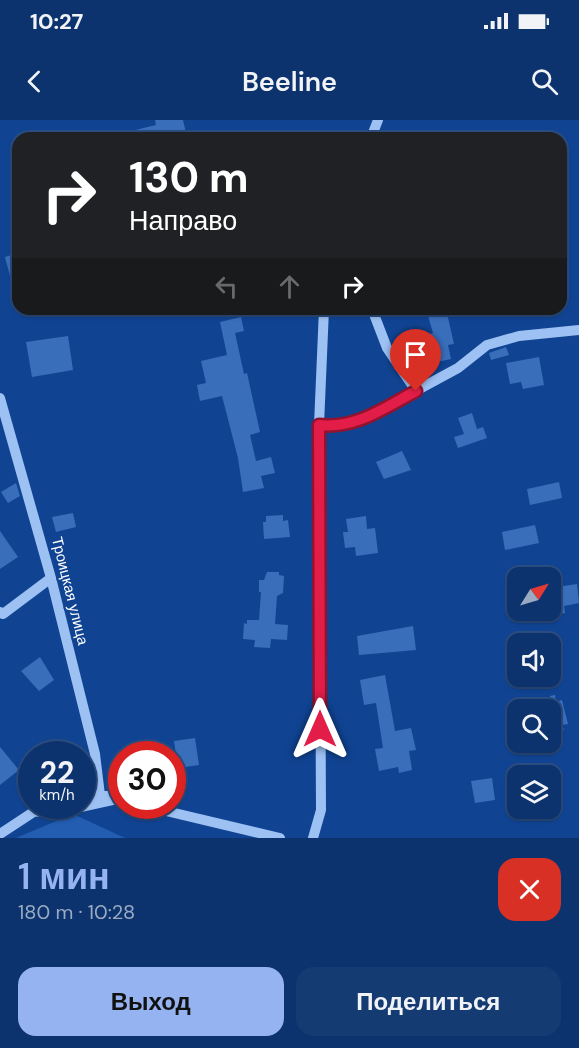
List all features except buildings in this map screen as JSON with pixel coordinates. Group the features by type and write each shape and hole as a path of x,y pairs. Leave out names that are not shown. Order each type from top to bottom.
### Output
{"street":[{"path":"313,838 321,810 319,425 324,315"},
{"path":"374,315 387,348 416,391"},
{"path":"319,425 334,427 362,420 458,368 487,345 527,334 579,330"},
{"name":"Троицкая улица","path":"0,398 51,578 95,754 100,795"},
{"path":"0,612 3,614 51,578"},
{"path":"96,794 108,797"},
{"path":"186,816 280,838"},
{"path":"0,834 22,819"}],"shaded area":[{"path":"61,819 84,819 125,838 16,838"}],"route":[{"path":"320,729 319,425 334,427 362,420 416,391"}]}
